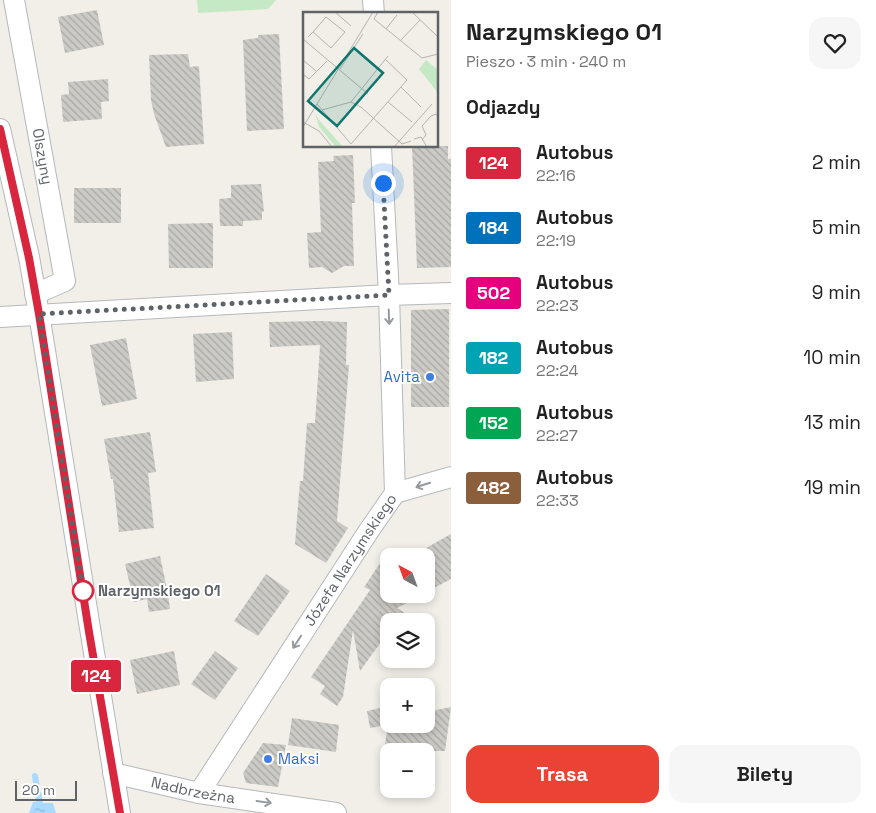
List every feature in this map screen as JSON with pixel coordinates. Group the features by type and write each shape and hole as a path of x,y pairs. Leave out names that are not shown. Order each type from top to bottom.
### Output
{"street":[{"name":"Olszyny","path":"14,0 64,281 35,294"},
{"path":"0,129 39,314 118,804"},
{"name":"Józefa Narzymskiego","path":"198,793 368,532 396,493 389,295 381,148"},
{"path":"0,316 451,293"},
{"path":"396,493 451,477"},
{"name":"Nadbrzeżna","path":"113,773 198,793 336,813"}],"green space":[{"path":"197,0 276,0 268,9 198,13"}],"water":[{"path":"39,781 43,803 53,803 56,813 29,813 33,802 36,802 34,782"}],"building":[{"path":"97,10 104,45 65,53 58,17"},
{"path":"279,34 284,129 247,131 243,40 258,38 258,35"},
{"path":"188,54 190,67 199,66 204,144 166,147 151,100 149,55"},
{"path":"108,79 109,101 101,102 102,119 63,122 61,95 69,94 68,82"},
{"path":"448,146 448,159 451,159 451,267 417,268 412,148"},
{"path":"353,155 355,203 352,203 354,266 344,266 332,273 322,267 309,268 307,233 321,232 318,162 334,161 333,156"},
{"path":"261,184 264,211 262,212 262,220 243,221 243,226 220,226 219,199 231,198 231,185"},
{"path":"74,188 121,188 121,223 74,223"},
{"path":"213,223 213,268 169,268 168,224"},
{"path":"449,309 449,407 411,407 411,310"},
{"path":"269,322 347,322 346,365 349,365 337,521 348,528 326,563 295,544 300,481 303,481 307,423 315,423 320,345 270,347"},
{"path":"232,332 234,379 196,382 193,334"},
{"path":"126,338 137,399 102,406 90,345"},
{"path":"150,432 156,472 148,473 154,528 119,532 113,479 111,479 104,439"},
{"path":"451,534 451,579 435,587 435,548 426,548"},
{"path":"160,556 170,609 149,612 147,599 134,602 125,564"},
{"path":"380,563 380,603 407,603 397,608 405,613 380,613 380,643 360,671 353,630 343,697 337,706 320,694 325,686 311,677 370,590 364,587"},
{"path":"266,574 290,591 258,636 234,621"},
{"path":"174,651 180,685 137,694 130,660"},
{"path":"215,651 238,668 215,700 191,684"},
{"path":"451,707 445,751 435,751 435,743 385,743 387,733 435,733 435,710"},
{"path":"380,708 380,726 370,728 367,711"},
{"path":"292,718 339,725 336,752 288,745"},
{"name":"Maksi","path":"263,743 286,745 278,787 246,783 243,773"}],"waterway":[{"path":"35,776 37,790"}],"bus line":[{"name":"124","path":"0,129 29,258 39,314 89,632 120,813"}],"place":[{"name":"Avita","path":"430,377"},
{"name":"Narzymskiego 01","path":"83,591"},
{"name":"Maksi","path":"268,759"}],"route":[{"path":"83,591 84,597 39,314 389,295 383,183"}]}
